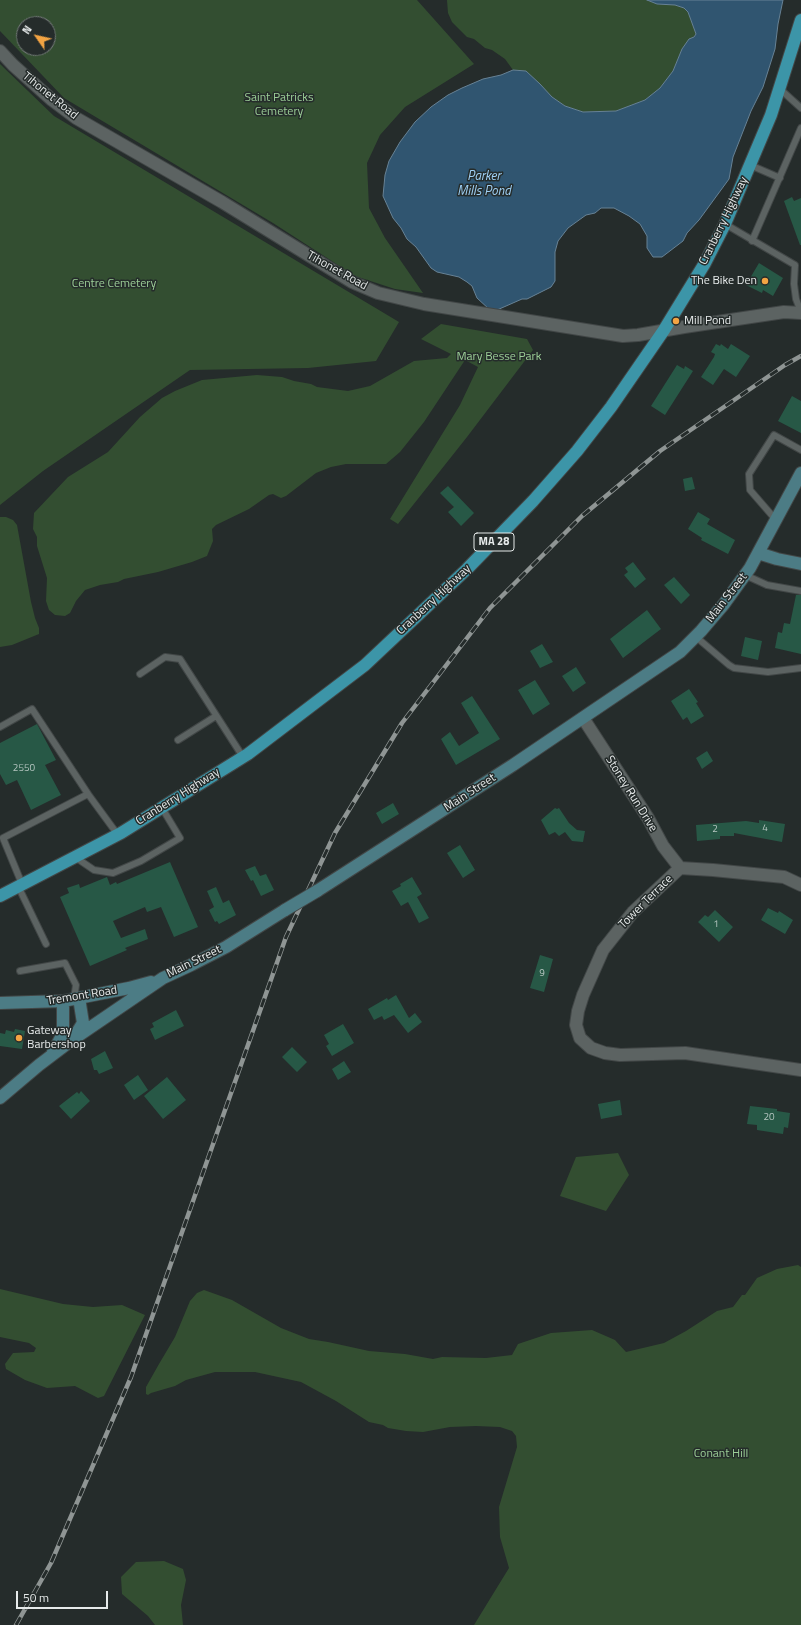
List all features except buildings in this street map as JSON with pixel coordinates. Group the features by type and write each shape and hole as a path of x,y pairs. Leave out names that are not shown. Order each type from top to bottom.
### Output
{"main road":[{"name":"Cranberry Highway","path":"0,896 118,835 243,757 365,665 488,548 533,501 611,407 664,330 694,283 725,224 771,115 801,20"},
{"name":"Main Street","path":"0,1098 72,1040 163,978 191,966 226,947 317,891 583,718 680,652 724,604 745,575 801,473"},
{"path":"758,553 777,560 801,564"},
{"name":"Tremont Road","path":"0,1003 72,999 129,988 163,978"},
{"name":"Main Street","path":"72,999 83,1023 72,1040"},
{"name":"Main Street","path":"51,1056 63,1034 72,999"}],"street":[{"name":"Tihonet Road","path":"0,51 13,65 52,100 76,118 222,202 352,282 378,293 424,304 623,336 638,335 784,312 801,312"},
{"name":"Stoney Run Drive","path":"583,718 648,818 663,846 680,868"},
{"name":"Tower Terrace","path":"801,885 784,877 680,868 633,912 603,950 585,989 578,1011 576,1025 580,1038 590,1048 605,1053 620,1055 685,1053 801,1070"}],"lane":[{"path":"780,89 801,108"},
{"path":"752,241 801,128"},
{"path":"750,165 780,178"},
{"path":"725,224 795,265 794,284 796,299 801,312"},
{"path":"776,520 750,490 749,474 774,435 801,450"},
{"path":"745,575 757,582 801,591"},
{"path":"695,636 728,665 734,668 768,672 801,668"},
{"path":"140,674 165,656 180,658 243,757"},
{"path":"0,727 32,709 88,794 118,835"},
{"path":"178,740 216,716"},
{"path":"46,944 20,885 2,835 88,794"},
{"path":"75,857 94,870 113,874 141,861 180,838 162,808"},
{"path":"20,971 65,963 76,985 72,999"}],"green space":[{"name":"Saint Patricks Cemetery","path":"0,0 417,0 474,64 405,107 380,135 367,163 369,208 385,238 423,293 395,289 355,276 273,223 64,98 24,56 56,56 56,16 16,16 16,48 0,31"},
{"path":"447,0 647,0 657,4 675,5 684,8 688,12 696,34 682,49 673,71 660,88 645,100 616,111 583,112 565,106 552,97 526,71 513,70 505,59 492,50 485,48 474,39 467,37 452,22 448,13"},
{"name":"Centre Cemetery","path":"0,64 54,116 399,322 376,361 308,368 190,370 43,471 0,505"},
{"name":"Mary Besse Park","path":"441,324 527,339 533,350 398,524 390,519 460,405 478,367 465,360 424,422 400,452 386,464 346,464 331,467 316,473 286,496 281,498 273,494 269,495 249,509 216,525 212,529 213,541 207,556 158,572 124,579 118,582 100,585 85,590 76,601 70,613 65,616 55,615 49,610 46,601 47,578 37,546 37,537 33,529 34,513 68,477 108,452 140,417 162,398 202,380 257,375 282,377 311,384 317,387 348,391 370,386 414,361 447,358 451,354 421,339"},
{"path":"0,517 6,517 13,520 17,525 31,602 39,628 39,634 12,645 0,647"},
{"path":"618,1153 629,1175 606,1211 560,1196 576,1157"},
{"name":"Conant Hill","path":"798,1265 801,1267 801,1625 474,1625 509,1568 500,1537 499,1507 517,1447 516,1436 512,1431 500,1427 476,1426 450,1427 423,1432 388,1428 383,1425 369,1422 336,1401 301,1382 255,1372 215,1372 186,1380 175,1386 148,1395 146,1394 146,1387 175,1337 190,1301 197,1293 204,1290 232,1300 281,1328 309,1339 369,1351 405,1354 433,1359 442,1357 486,1358 512,1355 518,1344 551,1333 592,1330 615,1340 626,1352 664,1343 717,1311 733,1307 742,1295 745,1295 757,1278 777,1269"},
{"path":"0,1289 63,1304 93,1307 122,1305 145,1315 104,1396 98,1398 75,1386 47,1388 25,1380 6,1369 5,1364 13,1353 34,1352 36,1348 29,1343 0,1337"},
{"path":"164,1561 183,1569 186,1580 181,1605 183,1625 155,1625 148,1616 122,1594 121,1577 136,1562"}],"water":[{"name":"Parker Mills Pond","path":"647,0 783,0 775,49 763,87 751,111 733,157 729,179 699,220 687,233 683,241 662,257 653,257 647,248 647,236 640,224 629,216 614,208 601,208 595,213 586,215 568,228 558,241 555,252 555,281 551,287 527,299 522,299 497,310 490,310 477,298 472,286 459,277 437,272 431,268 416,247 407,239 393,218 383,196 385,175 389,161 400,142 415,122 431,107 448,95 462,88 483,79 501,75 513,70 526,71 552,97 565,106 583,112 616,111 645,100 660,88 673,71 682,49 689,39 694,37 696,34 688,12 684,8 675,5 657,4"}],"railway":[{"path":"16,1625 51,1563 131,1377 286,937 335,833 402,723 490,608 582,516 660,451 785,365 801,356"}],"place":[{"name":"The Bike Den","path":"765,281"},
{"name":"Mill Pond","path":"676,321"},
{"name":"Gateway Barbershop","path":"19,1038"}]}
